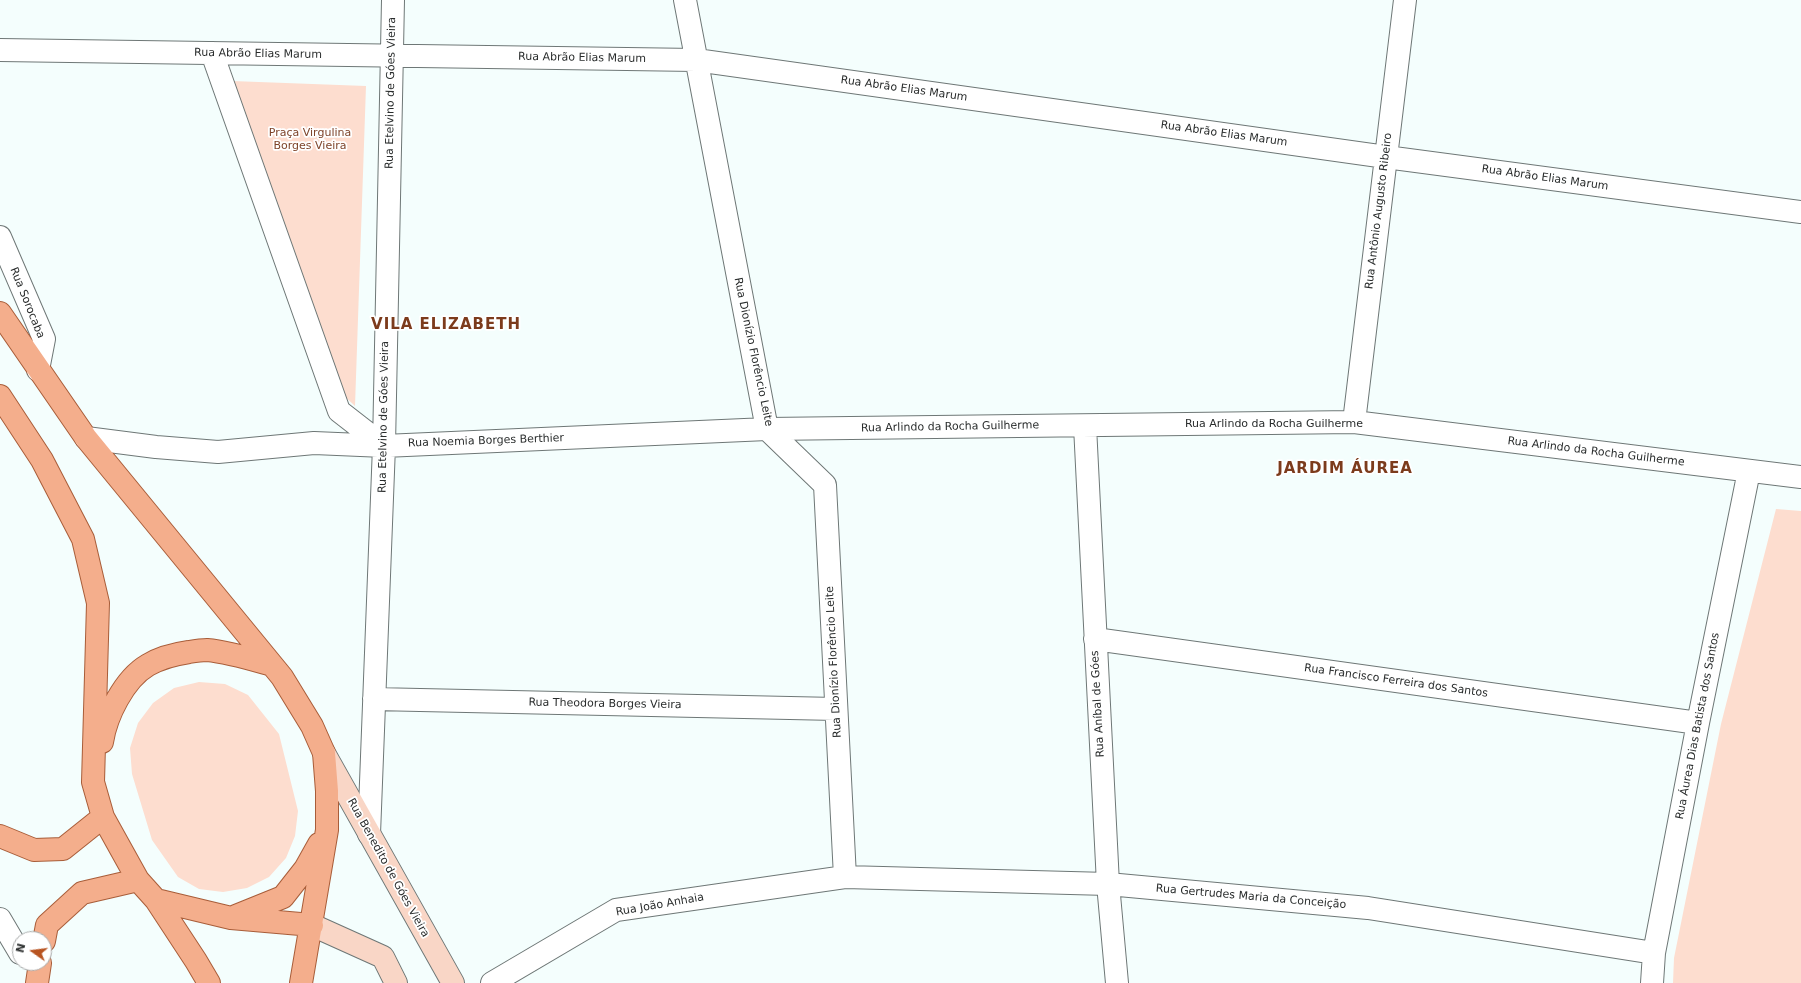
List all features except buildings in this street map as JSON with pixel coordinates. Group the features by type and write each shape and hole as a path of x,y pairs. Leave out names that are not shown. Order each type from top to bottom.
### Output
{"main road":[{"path":"0,313 86,438 272,665 293,693 312,726 324,753 327,792 327,830 301,983"},
{"path":"0,396 42,460 83,539 98,603 93,782 103,817 138,880 156,900 209,983"},
{"path":"93,782 105,725 115,704 128,684 147,665 174,654 206,650 236,654 272,665"},
{"name":"Rua Benedito de Góes Vieira","path":"324,753 453,983"},
{"path":"0,836 34,850 63,849 103,817"},
{"path":"231,918 283,897 305,869 327,830"},
{"path":"46,931 47,925 82,893 138,880"},
{"path":"156,900 231,918 312,925 383,957 396,983"},
{"path":"37,983 39,971"}],"street":[{"name":"Rua Etelvino de Góes Vieira","path":"369,834 384,446 393,0"},
{"name":"Rua Dionízio Florêncio Leite","path":"685,0 767,429 825,485 845,877"},
{"name":"Rua Antônio Augusto Ribeiro","path":"1354,422 1405,0"},
{"name":"Rua Abrão Elias Marum","path":"0,50 696,60 1386,157 1801,212"},
{"path":"212,53 339,411 384,446"},
{"name":"Rua Sorocaba","path":"0,238 44,339 38,370"},
{"name":"Rua Arlindo da Rocha Guilherme","path":"767,429 1354,422 1801,477"},
{"name":"Rua Aníbal de Góes","path":"1085,426 1108,884 1117,983"},
{"name":"Rua Noemia Borges Berthier","path":"86,438 156,447 218,452 314,443 384,446 767,429"},
{"name":"Rua Áurea Dias Batista dos Santos","path":"1652,983 1654,953 1698,723 1749,471"},
{"name":"Rua Francisco Ferreira dos Santos","path":"1095,640 1698,723"},
{"name":"Rua Theodora Borges Vieira","path":"374,699 836,709"},
{"name":"Rua Gertrudes Maria da Conceição","path":"845,877 1108,884 1368,908 1654,953"},
{"name":"Rua João Anhaia","path":"492,983 616,910 845,877"},
{"path":"0,919 12,939"},
{"path":"30,971 37,983"}],"green space":[{"name":"Praça Virgulina Borges Vieira","path":"232,81 366,86 355,406 342,394"},
{"path":"1776,509 1801,511 1801,983 1673,983 1674,958 1721,724"},
{"path":"199,682 225,684 248,695 279,734 298,811 295,836 286,858 269,877 247,888 223,892 199,889 178,877 152,840 132,774 130,748 138,723 153,703 174,688"}],"district":[{"name":"VILA ELIZABETH","path":"446,325"},
{"name":"JARDIM ÁUREA","path":"1345,469"}]}
